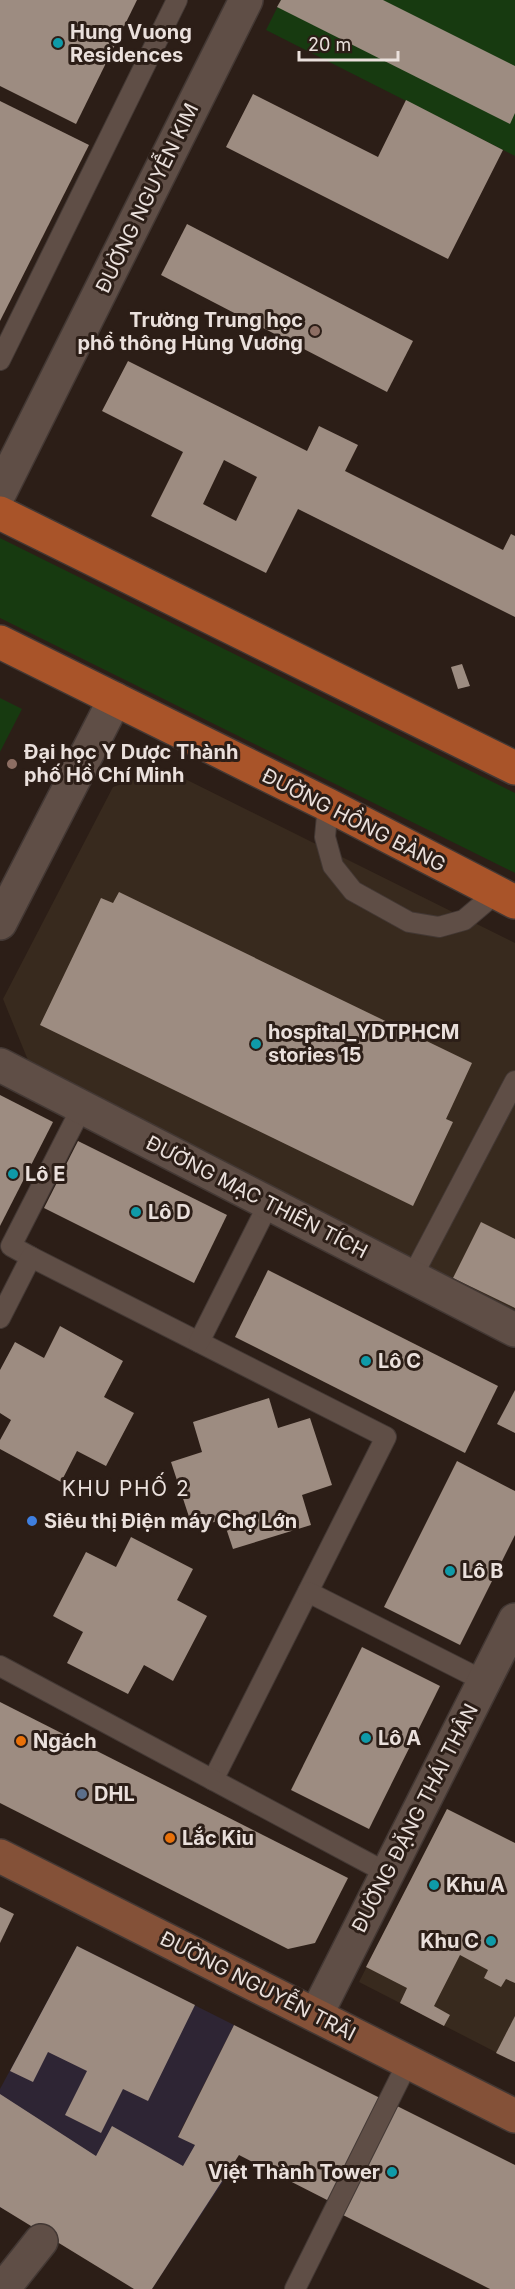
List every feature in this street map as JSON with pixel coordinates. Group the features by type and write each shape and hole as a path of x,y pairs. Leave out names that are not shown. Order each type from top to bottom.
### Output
{"main road":[{"path":"0,513 515,768"},
{"name":"ĐƯỜNG HỒNG BÀNG","path":"0,642 328,805 506,898"},
{"name":"ĐƯỜNG NGUYỄN TRÃI","path":"0,1856 515,2116"}],"street":[{"name":"ĐƯỜNG NGUYỄN KIM","path":"0,492 246,0"},
{"path":"0,922 115,699"},
{"name":"ĐƯỜNG MẠC THIÊN TÍCH","path":"0,1065 515,1330"},
{"name":"ĐƯỜNG ĐẶNG THÁI THÂN","path":"316,2015 484,1681 507,1654 515,1620"},
{"path":"3,2289 41,2241"}],"lane":[{"path":"0,360 177,0"},
{"path":"328,805 325,837 333,866 353,891 409,922 439,927 464,920 506,898"},
{"path":"412,1277 515,1081"},
{"path":"82,1107 11,1246 386,1437 213,1780"},
{"path":"199,1341 269,1203"},
{"path":"0,1318 31,1257"},
{"path":"308,1592 484,1681"},
{"path":"0,1666 387,1873"},
{"path":"295,2289 408,2062"}],"shaded area":[{"path":"165,769 515,943 515,1320 32,1070 3,999 113,787"},
{"path":"447,1809 515,1843 515,2062 359,1982"},
{"path":"77,1946 234,2025 178,2136 234,2165 152,2289 0,2207 0,2089"}],"green space":[{"path":"281,0 515,0 515,156 266,30"},
{"path":"0,538 515,793 515,873 0,618"},
{"path":"0,698 22,709 0,752"}],"building":[{"name":"Hung Vuong Residences","path":"0,0 137,0 76,124 0,86"},
{"path":"281,0 383,0 515,66 515,113 510,124 277,7"},
{"path":"253,94 378,157 406,100 503,150 448,259 226,147"},
{"path":"0,101 89,145 0,321"},
{"path":"187,224 413,341 387,392 161,275"},
{"path":"128,361 307,451 319,426 358,445 345,471 503,550 511,534 515,536 515,617 298,509 266,573 151,516 183,452 102,411","holes":["224,460 257,477 236,521 203,504"]},
{"path":"462,664 470,686 458,689 451,667"},
{"name":"hospital_YDTPHCM stories 15","path":"119,892 472,1063 446,1119 453,1122 413,1206 40,1025 101,898 113,903"},
{"name":"Lô E","path":"0,1095 53,1122 0,1226"},
{"name":"Lô D","path":"78,1141 227,1215 194,1283 44,1208"},
{"path":"481,1222 515,1239 515,1308 453,1278"},
{"name":"Lô C","path":"268,1270 498,1386 465,1453 235,1337"},
{"path":"60,1326 123,1361 104,1397 134,1413 106,1466 77,1451 61,1482 0,1449 0,1440 11,1420 0,1413 0,1370 15,1342 44,1358"},
{"path":"515,1390 515,1433 497,1424"},
{"path":"269,1398 278,1428 310,1418 332,1485 302,1495 311,1525 233,1549 223,1519 193,1529 171,1462 202,1452 193,1422"},
{"name":"Lô B","path":"457,1461 515,1491 515,1535 460,1645 384,1607"},
{"path":"131,1537 193,1569 177,1600 207,1616 173,1681 144,1665 128,1694 67,1663 83,1632 53,1616 86,1552 116,1567"},
{"name":"Lô A","path":"362,1647 440,1686 369,1829 291,1790"},
{"path":"0,1702 348,1878 315,1943 288,1949 0,1803"},
{"path":"447,1809 515,1843 515,1983 506,1979 501,1987 484,1978 488,1970 460,1955 434,2006 450,2015 444,2026 400,2003 407,1988 366,1967"},
{"path":"0,1907 14,1914 0,1943"},
{"path":"77,1946 195,2005 148,2101 123,2089 101,2133 65,2115 87,2071 48,2052 33,2082 10,2071"},
{"path":"515,2016 515,2062 496,2053"},
{"path":"234,2025 382,2099 331,2202 239,2155 152,2289 134,2289 0,2207 0,2094 96,2156 112,2126 183,2166 195,2145 178,2137"},
{"path":"395,2105 515,2165 515,2289 490,2289 341,2214"}],"place":[{"name":"Hung Vuong Residences","path":"58,43"},
{"name":"Trường Trung học phổ thông Hùng Vương","path":"315,331"},
{"name":"Đại học Y Dược Thành phố Hồ Chí Minh","path":"12,764"},
{"name":"hospital_YDTPHCM stories 15","path":"256,1044"},
{"name":"Lô E","path":"13,1174"},
{"name":"Lô D","path":"136,1212"},
{"name":"Lô C","path":"366,1361"},
{"name":"Siêu thị Điện máy Chợ Lớn","path":"32,1521"},
{"name":"Lô B","path":"450,1571"},
{"name":"Lô A","path":"366,1738"},
{"name":"Ngách","path":"21,1741"},
{"name":"DHL","path":"82,1794"},
{"name":"Lắc Kiu","path":"170,1838"},
{"name":"Khu A","path":"434,1885"},
{"name":"Khu C","path":"491,1941"},
{"name":"Việt Thành Tower","path":"392,2172"}],"district":[{"name":"KHU PHỐ 2","path":"126,1488"}]}
